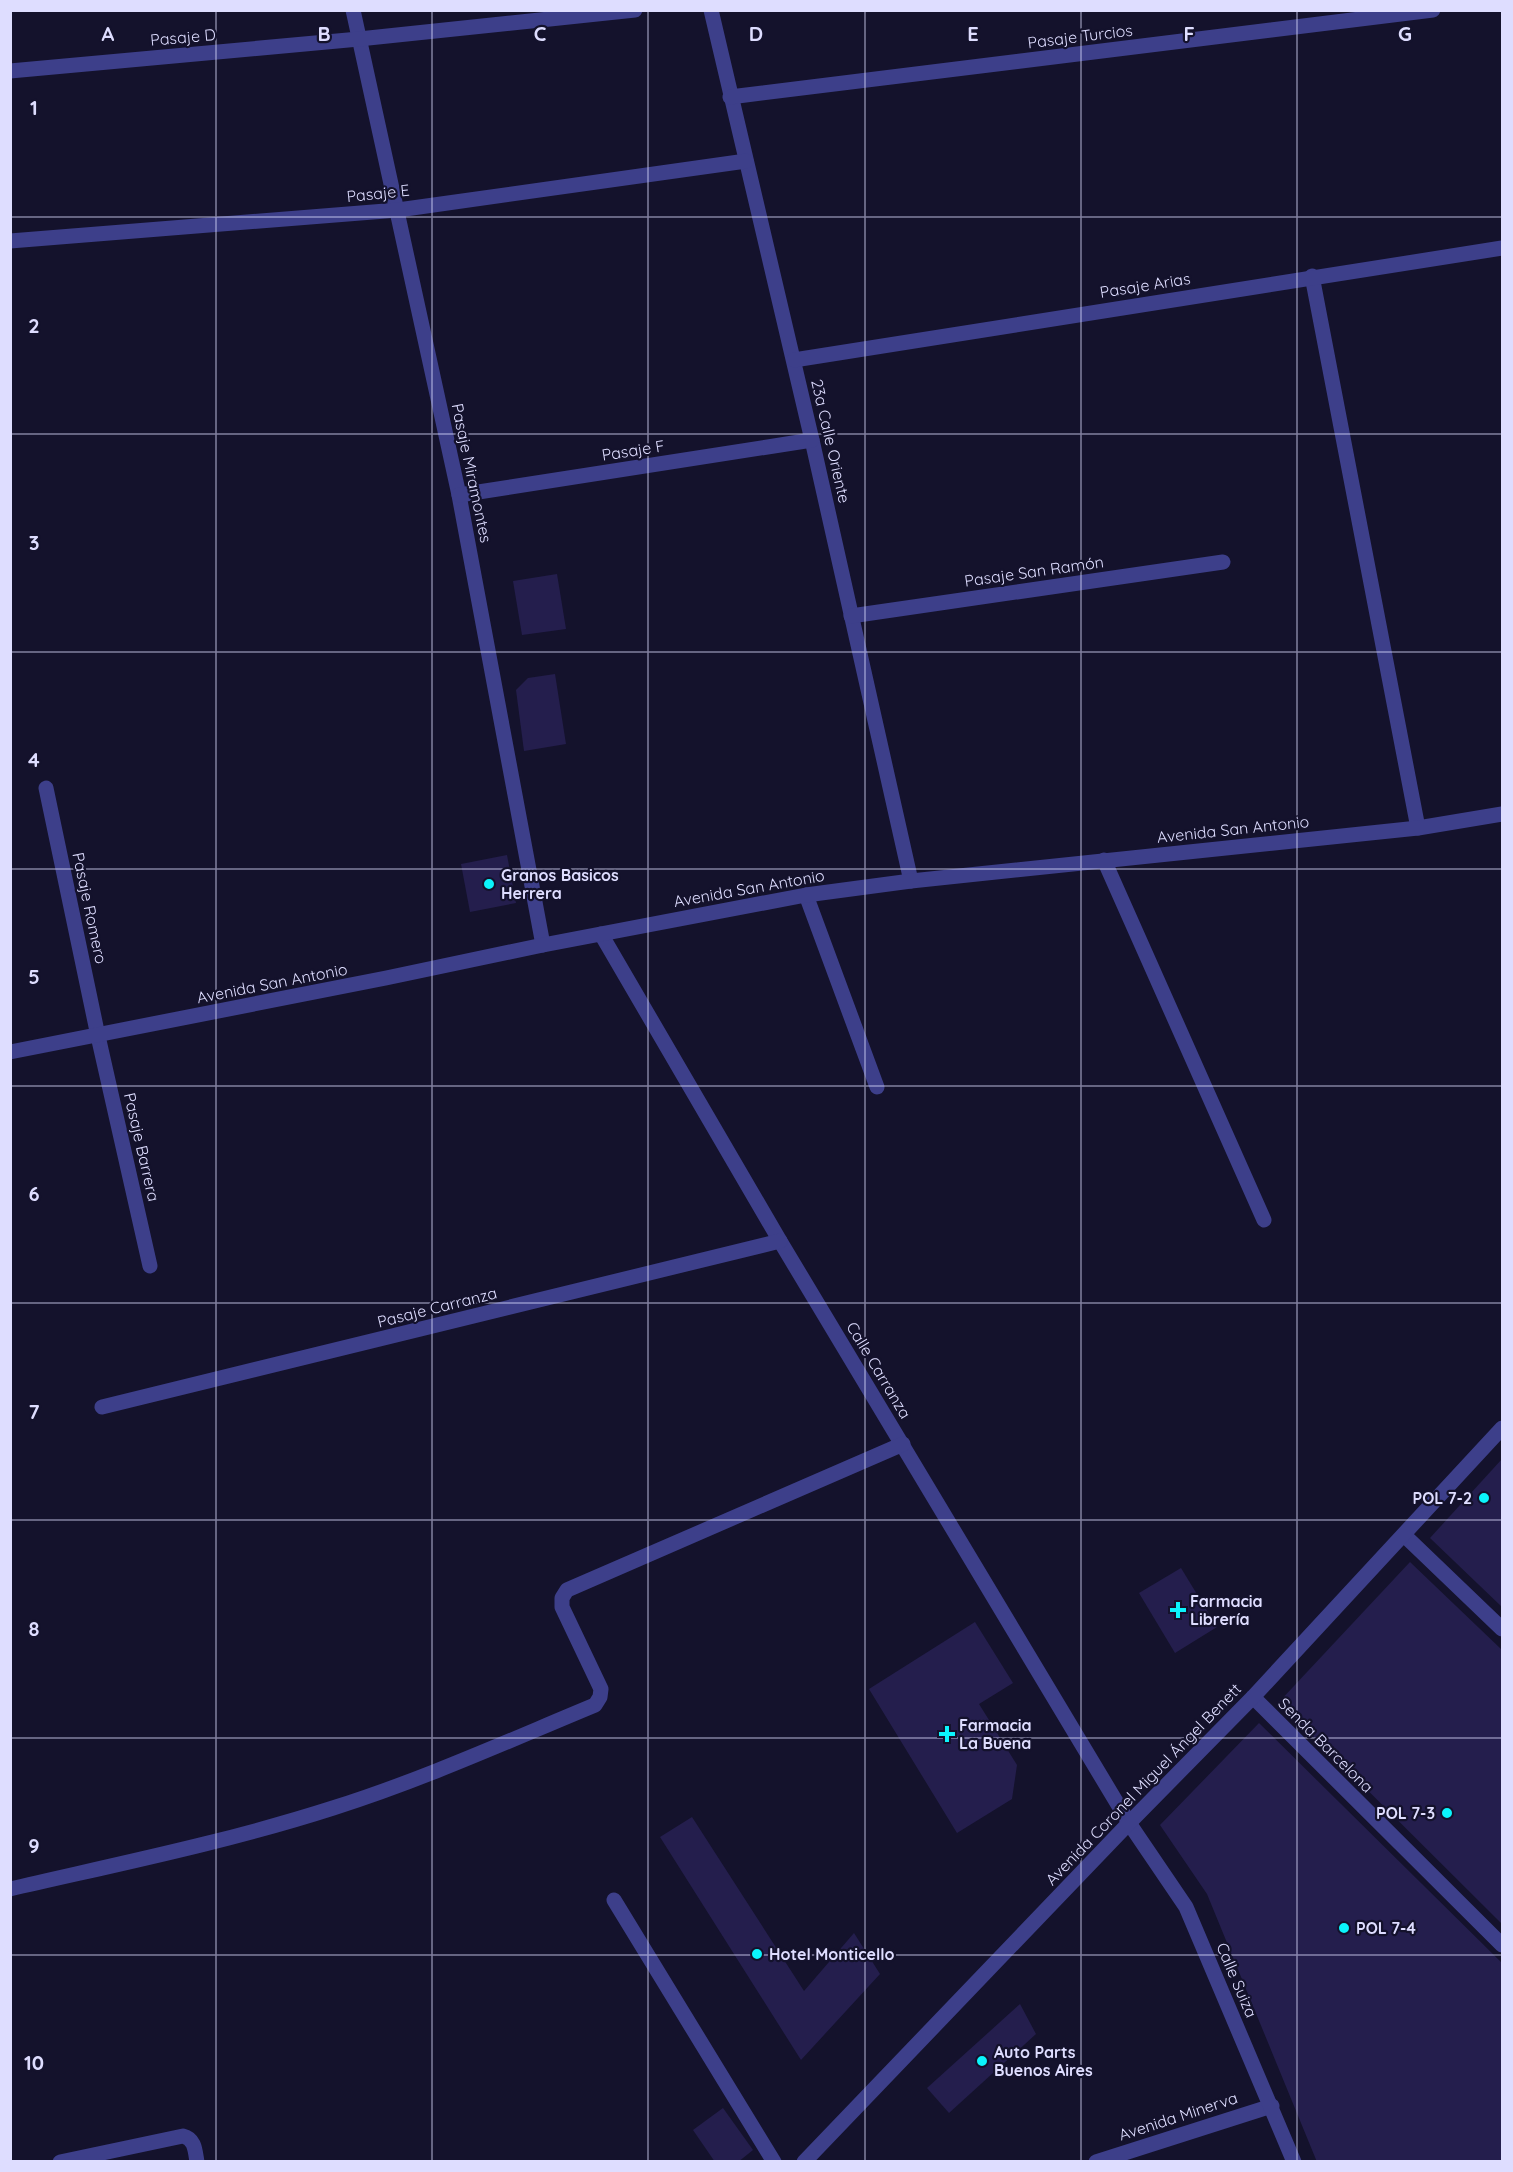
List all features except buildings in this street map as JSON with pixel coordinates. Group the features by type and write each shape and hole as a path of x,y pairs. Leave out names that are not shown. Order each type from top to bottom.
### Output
{"street":[{"name":"Pasaje Miramontes","path":"353,10 459,495 543,945"},
{"name":"Pasaje D","path":"10,71 358,39 635,10"},
{"name":"23a Calle Oriente","path":"711,10 813,440 911,881"},
{"name":"Pasaje Turcios","path":"730,97 1433,10"},
{"name":"Pasaje E","path":"10,241 398,210 746,161"},
{"name":"Pasaje Arias","path":"794,360 1311,276 1503,248"},
{"path":"1311,276 1418,828"},
{"name":"Pasaje F","path":"459,495 813,440"},
{"name":"Pasaje San Ramón","path":"851,616 1223,562"},
{"name":"Pasaje Romero","path":"46,788 98,1036"},
{"name":"Avenida San Antonio","path":"10,1052 543,945 806,895 911,881 1418,828 1503,814"},
{"path":"1104,860 1264,1220"},
{"path":"806,895 878,1087"},
{"name":"Calle Carranza","path":"601,934 780,1241 1129,1822"},
{"name":"Pasaje Barrera","path":"98,1036 150,1266"},
{"name":"Pasaje Carranza","path":"102,1407 780,1241"},
{"name":"Avenida Coronel Miguel Ángel Benett","path":"804,2162 1129,1822 1253,1697 1503,1428"},
{"path":"10,1889 253,1832 333,1808 422,1777 595,1705 600,1697 601,1689 562,1607 562,1598 567,1590 903,1444"},
{"path":"1404,1535 1503,1629"},
{"name":"Senda Barcelona","path":"1253,1697 1503,1945"},
{"name":"Calle Suiza","path":"1129,1822 1186,1907 1294,2162"},
{"path":"614,1900 774,2162"},
{"name":"Avenida Minerva","path":"1096,2162 1272,2106"},
{"path":"60,2162 183,2136 190,2138 193,2142 197,2162"}],"place":[{"name":"Granos Basicos Herrera","path":"489,884"},
{"name":"POL 7-2","path":"1484,1498"},
{"name":"Farmacia Librería","path":"1178,1610"},
{"name":"Farmacia La Buena","path":"947,1734"},
{"name":"POL 7-3","path":"1447,1813"},
{"name":"POL 7-4","path":"1344,1928"},
{"name":"Hotel Monticello","path":"757,1954"},
{"name":"Auto Parts Buenos Aires","path":"982,2061"}]}
